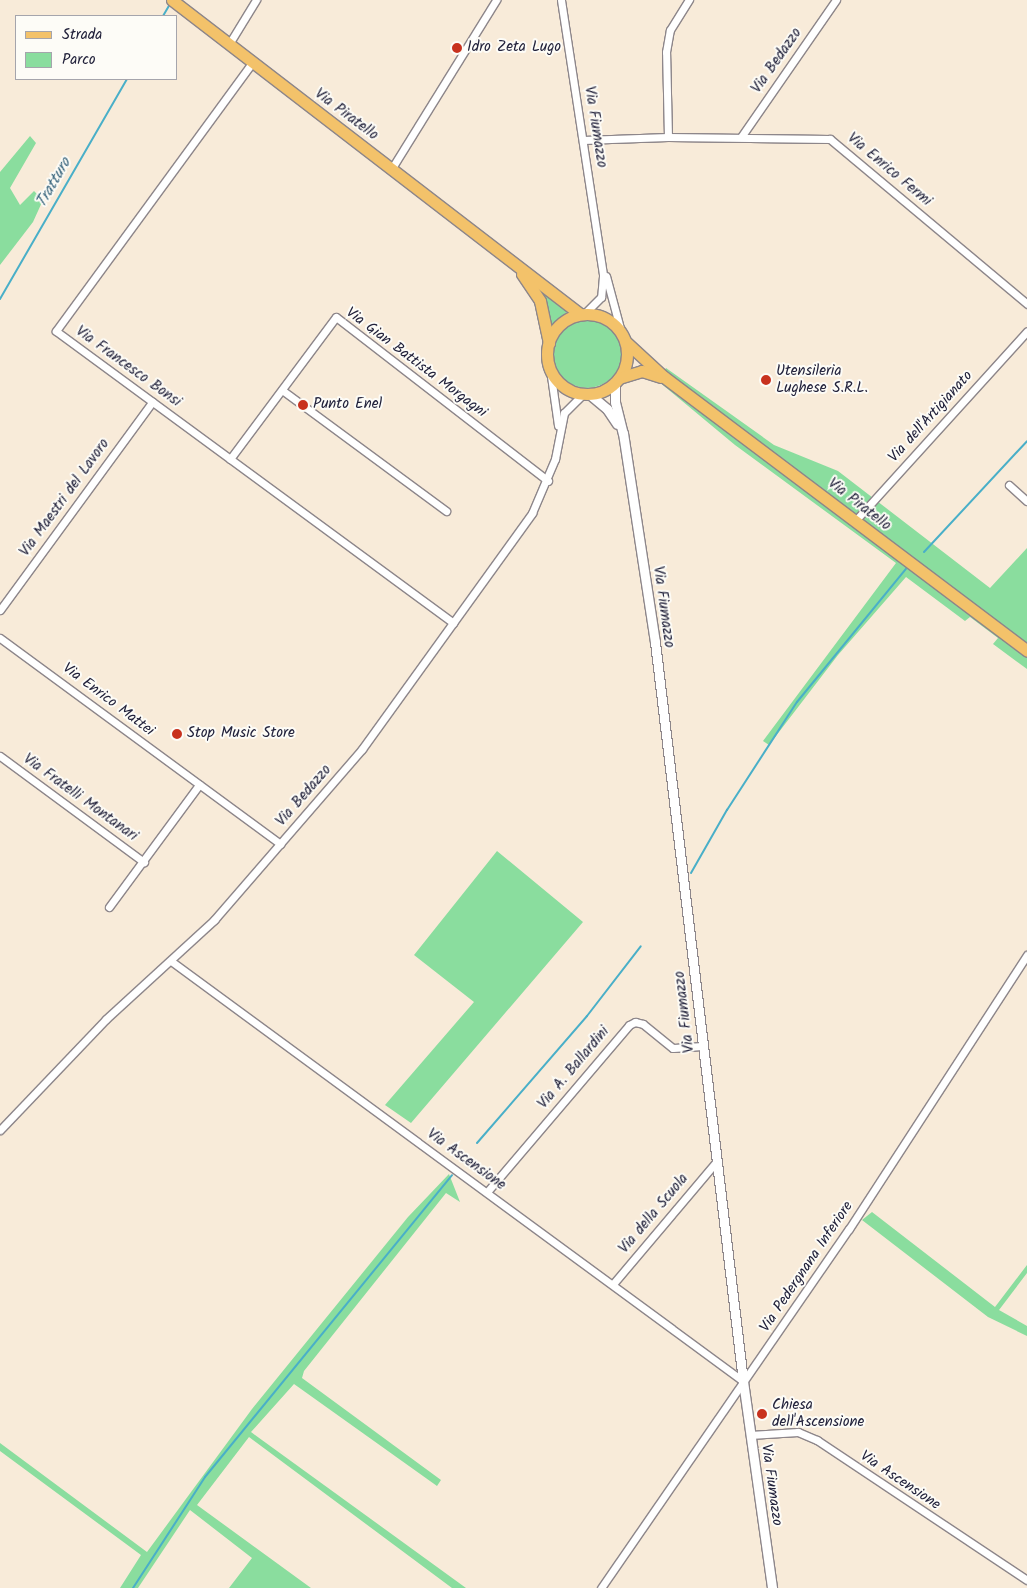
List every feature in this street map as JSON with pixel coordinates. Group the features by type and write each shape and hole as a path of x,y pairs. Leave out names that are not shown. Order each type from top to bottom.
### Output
{"main road":[{"name":"Via Piratello","path":"175,2 252,63 582,314"},
{"name":"Via Piratello","path":"502,253 536,291 549,343"},
{"path":"582,314 608,320 623,337 627,357 617,380 607,388 586,393 566,388 550,368 549,343 563,322 582,314"},
{"name":"Via Piratello","path":"623,337 673,383 1027,650"},
{"name":"Via Piratello","path":"617,380 642,371 673,383"}],"street":[{"path":"229,44 256,0"},
{"path":"392,168 496,0"},
{"name":"Via Fiumazzo","path":"561,0 602,258 623,337"},
{"path":"668,137 666,52 670,30 689,0"},
{"name":"Via Bedazzo","path":"741,137 836,0"},
{"name":"Via Francesco Bonsi","path":"252,63 56,331 453,623"},
{"name":"Via Enrico Fermi","path":"583,140 668,137 830,139 1027,304"},
{"name":"Via Fiumazzo","path":"582,314 602,293 602,258"},
{"name":"Via Gian Battista Morgagni","path":"230,459 336,317 548,481"},
{"name":"Via dell'Artigianato","path":"855,521 1027,331"},
{"name":"Via Bedazzo","path":"0,1130 106,1019 172,961 214,920 362,749 509,548 548,481 555,460 558,429 550,368"},
{"name":"Via Fiumazzo","path":"617,380 614,402 623,433 654,642 743,1382 772,1588"},
{"path":"282,390 446,511"},
{"name":"Via Fiumazzo","path":"586,393 607,409 623,433"},
{"name":"Via Bedazzo","path":"558,429 566,408 586,393"},
{"name":"Via Maestri del Lavoro","path":"0,610 152,402"},
{"path":"1008,485 1027,501"},
{"name":"Via Enrico Mattei","path":"0,638 280,844"},
{"name":"Via Fratelli Montanari","path":"0,756 144,862"},
{"path":"109,907 199,785"},
{"name":"Via Pedergnana Inferiore","path":"601,1588 849,1230 1027,955"},
{"name":"Via Ascensione","path":"172,961 743,1382"},
{"name":"Via A. Ballardini","path":"487,1192 629,1025 635,1022 642,1024 673,1048 702,1046"},
{"name":"Via della Scuola","path":"612,1284 716,1162"},
{"name":"Via Ascensione","path":"750,1435 798,1432 817,1440 1027,1580"}],"green space":[{"path":"30,136 36,143 10,188 20,205 34,191 43,200 33,222 0,265 0,172"},
{"path":"536,285 568,311 549,328"},
{"path":"594,318 607,324 616,333 620,339 622,353 620,367 612,378 601,386 580,388 573,386 562,378 554,367 552,346 554,339 562,328 573,320"},
{"path":"666,368 774,445 838,471 990,588 1027,548 1027,669 993,644 998,638 970,617 965,621 906,577 838,655 769,745 763,741 896,563 735,445 658,381"},
{"path":"497,851 583,922 411,1123 385,1105 474,1002 414,955"},
{"path":"449,1174 460,1202 446,1193 304,1371 302,1378 441,1480 437,1486 294,1384 251,1432 466,1588 452,1588 249,1437 197,1505 311,1588 229,1588 252,1558 190,1510 138,1588 120,1588 141,1555 0,1451 0,1443 147,1552 252,1409 408,1217"},
{"path":"872,1212 995,1307 1027,1265 1027,1273 999,1310 1027,1326 1027,1336 988,1317 862,1220"}],"waterway":[{"name":"Tratturo","path":"164,15 170,4"},
{"name":"Tratturo","path":"0,299 126,80"},
{"path":"924,552 1027,441"},
{"path":"691,873 727,810 797,702 906,569"},
{"path":"477,1143 587,1016 641,946"},
{"path":"133,1588 205,1477 452,1175"}],"place":[{"name":"Idro Zeta Lugo","path":"457,48"},
{"name":"Utensileria Lughese S.R.L.","path":"766,380"},
{"name":"Punto Enel","path":"303,405"},
{"name":"Stop Music Store","path":"177,734"},
{"name":"Chiesa dell'Ascensione","path":"762,1414"}]}
